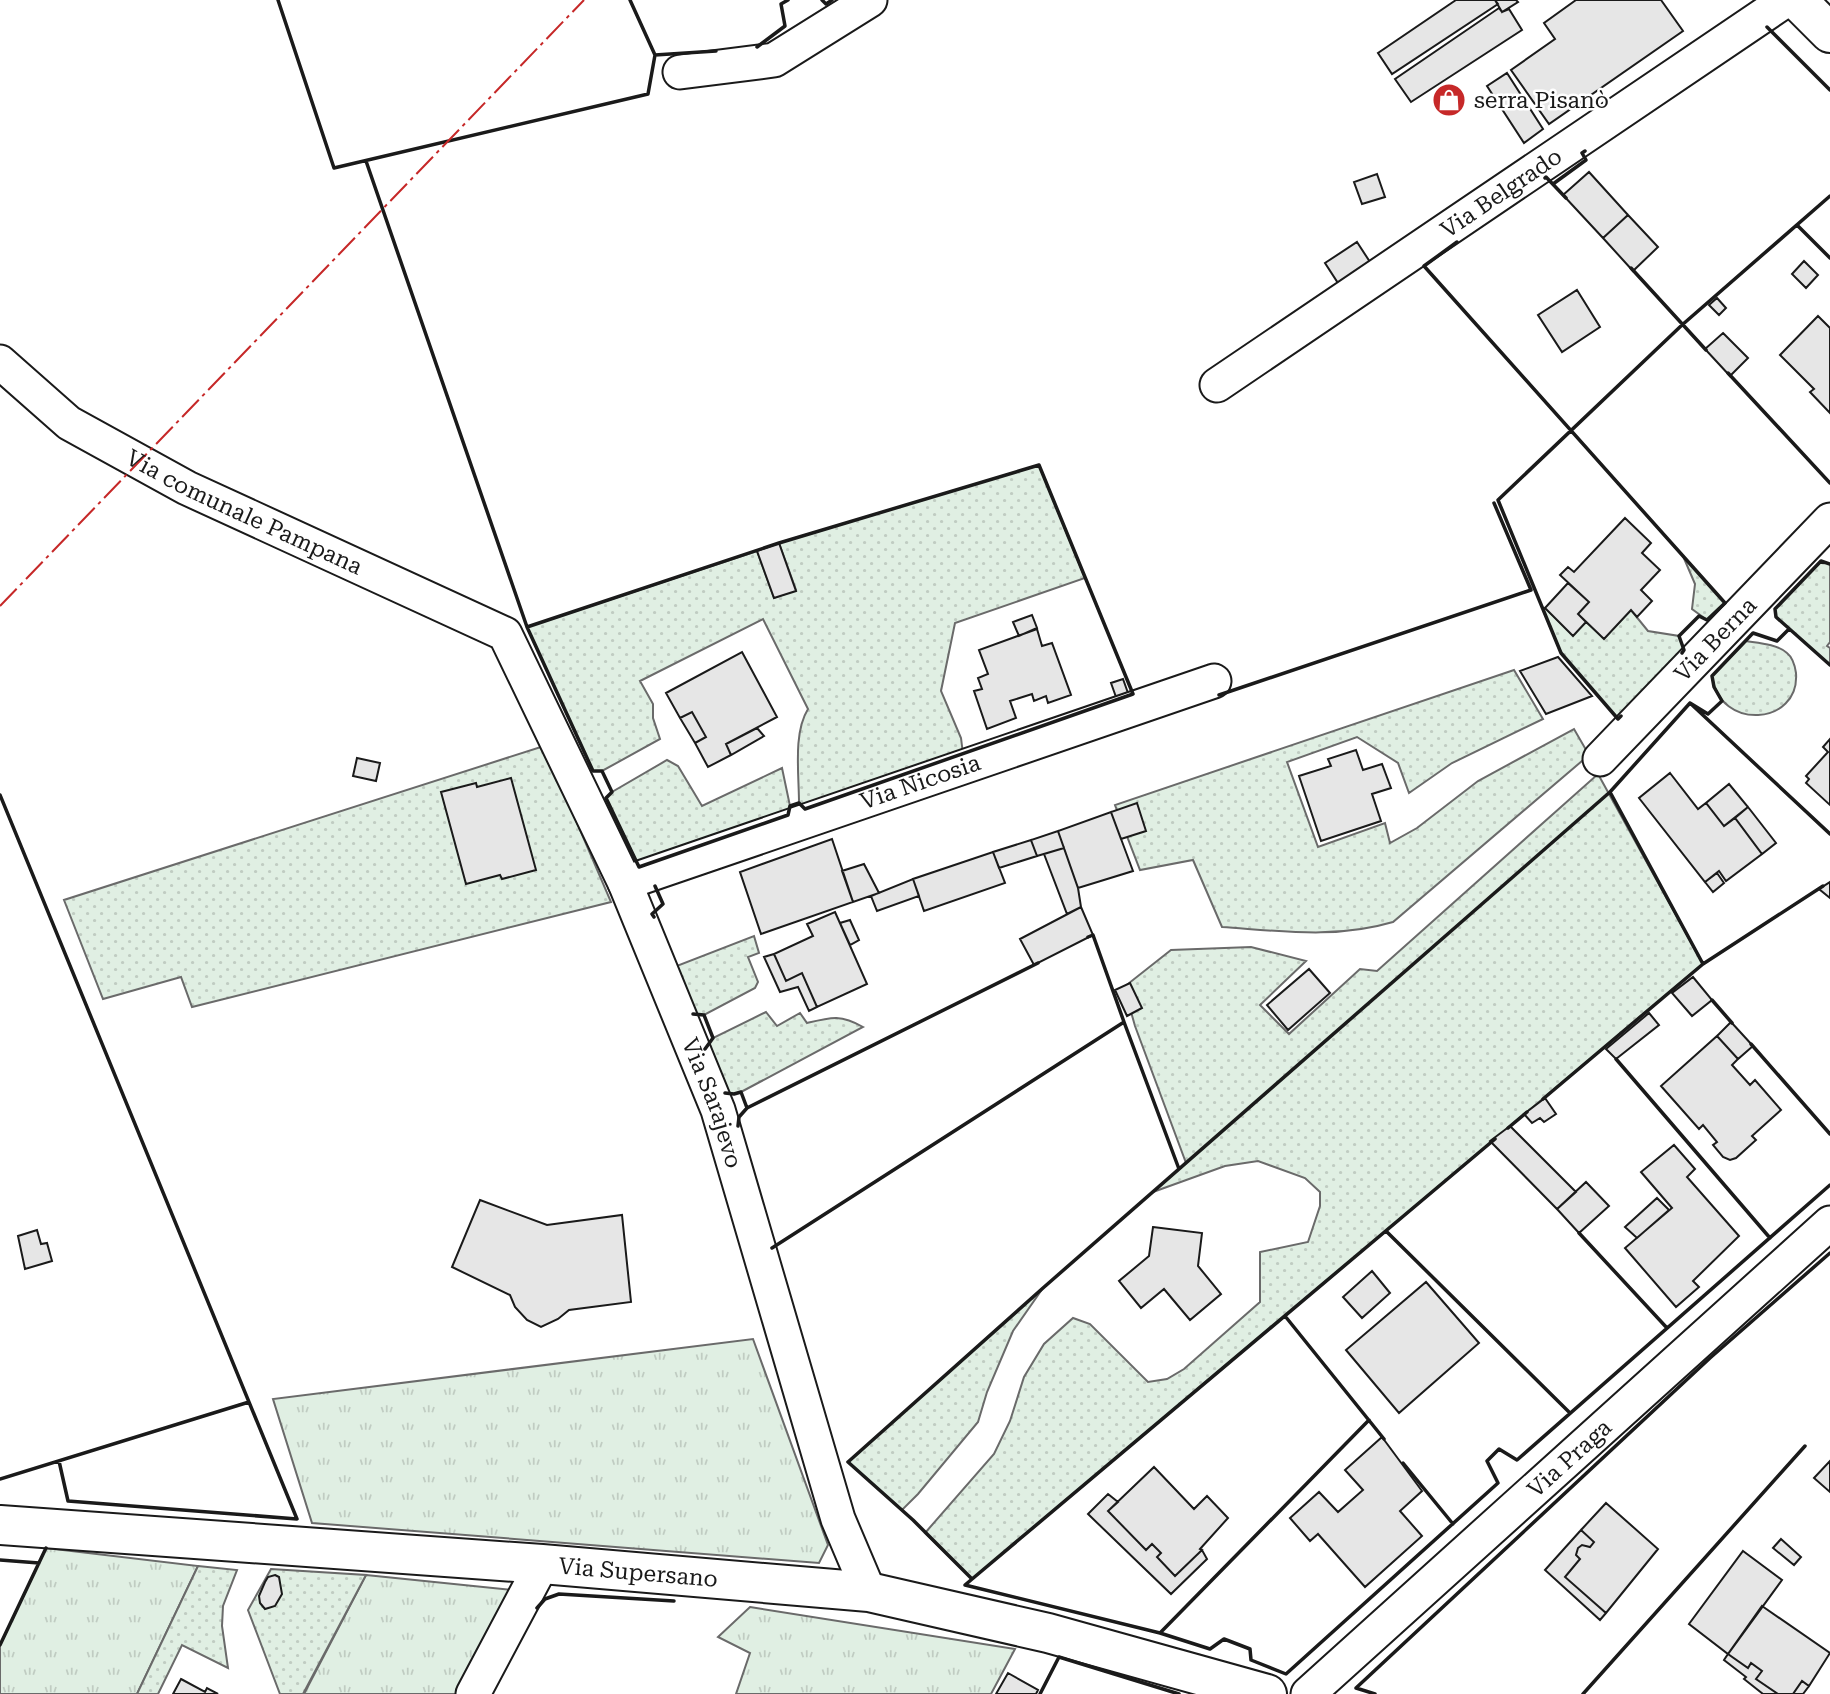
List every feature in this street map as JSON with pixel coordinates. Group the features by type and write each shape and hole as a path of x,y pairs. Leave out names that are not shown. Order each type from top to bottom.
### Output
{"street":[{"path":"680,72 774,60 870,0"},
{"name":"Via Belgrado","path":"1217,384 1786,0"},
{"path":"1797,0 1830,33"},
{"name":"Via comunale Pampana","path":"0,362 69,423 187,488 505,634"},
{"name":"Via Berna","path":"1600,759 1830,520"},
{"name":"Via Sarajevo","path":"505,634 625,883 718,1110 838,1519 869,1592"},
{"name":"Via Nicosia","path":"625,883 1213,681"},
{"name":"Via Praga","path":"1308,1694 1830,1223"},
{"name":"Via Supersano","path":"0,1525 542,1564 869,1592 1048,1633 1243,1691"},
{"path":"472,1694 542,1564"}],"green space":[{"path":"1039,465 1085,578 955,623 941,691 961,738 963,754 805,809 799,803 798,754 800,730 808,709 763,619 640,681 653,704 653,718 660,739 602,771 593,771 527,627 757,551 774,598 796,590 779,543"},
{"path":"1683,556 1725,603 1707,620 1692,609 1695,584"},
{"path":"1821,561 1830,564 1830,642 1827,646 1830,648 1830,665 1776,617 1775,609"},
{"path":"1545,608 1573,635 1586,622 1604,638 1631,610 1648,631 1679,636 1684,650 1618,719 1561,653 1543,610"},
{"path":"1746,641 1778,648 1787,653 1793,662 1796,673 1794,691 1786,704 1773,712 1758,715 1743,713 1729,706 1718,694 1712,676"},
{"path":"1514,670 1543,719 1452,763 1409,793 1398,763 1357,737 1287,762 1318,847 1385,823 1390,843 1417,828 1478,781 1574,729 1589,755 1393,922 1351,931 1329,932 1222,927 1193,860 1140,870 1115,805"},
{"path":"544,746 611,902 192,1007 181,977 103,999 64,900"},
{"path":"667,760 678,766 702,806 782,768 790,806 788,815 639,867 606,798"},
{"path":"1598,774 1703,964 972,1579 925,1533 994,1454 1010,1421 1024,1377 1044,1344 1073,1318 1090,1324 1148,1382 1167,1379 1184,1369 1260,1302 1260,1252 1308,1242 1320,1206 1320,1192 1305,1178 1258,1161 1225,1166 1153,1192 1186,1163 1135,1026 1124,987 1171,950 1251,947 1306,961 1260,1005 1289,1034 1360,969 1377,971"},
{"path":"754,936 759,953 748,957 758,982 755,988 704,1015 693,1014 674,967"},
{"path":"766,1012 777,1026 800,1013 807,1023 836,1018 863,1027 741,1092 726,1093 704,1049 713,1038"},
{"path":"1043,1288 1013,1331 987,1392 978,1422 902,1510 848,1462"},
{"path":"753,1339 828,1545 819,1563 312,1523 273,1399"},
{"path":"46,1548 198,1566 137,1694 0,1694 0,1645"},
{"path":"198,1566 237,1570 223,1606 222,1626 228,1668 182,1645 158,1694 137,1694"},
{"path":"271,1569 366,1575 303,1694 280,1694 248,1610"},
{"path":"366,1575 512,1590 457,1694 304,1694"},
{"path":"750,1607 1015,1649 991,1694 736,1694 750,1653 718,1637"}],"building":[{"path":"1456,0 1495,0 1498,4 1392,74 1378,53"},
{"path":"1495,0 1516,0 1518,2 1502,12"},
{"path":"1576,0 1661,0 1683,31 1549,124 1511,70 1555,39 1544,23"},
{"path":"1499,8 1502,12 1509,9 1522,30 1411,102 1395,79"},
{"path":"1507,73 1543,129 1524,143 1487,86"},
{"path":"1589,172 1628,215 1603,238 1563,195"},
{"path":"1377,174 1385,197 1362,204 1354,182"},
{"path":"1628,215 1658,247 1633,271 1603,238"},
{"path":"1357,242 1370,262 1338,283 1325,263"},
{"path":"1804,261 1818,275 1806,288 1792,274"},
{"path":"1577,290 1600,327 1562,352 1538,315"},
{"path":"1717,298 1726,308 1719,315 1709,305"},
{"path":"1818,316 1830,328 1830,413 1810,392 1814,389 1780,355"},
{"path":"1723,333 1748,358 1730,376 1705,349"},
{"path":"1625,518 1651,543 1642,553 1660,570 1641,590 1652,601 1637,617 1631,610 1604,639 1578,614 1589,602 1560,575 1568,567 1574,572"},
{"path":"779,543 796,591 774,598 757,551"},
{"path":"1568,583 1589,602 1578,614 1586,622 1573,636 1545,608"},
{"path":"1032,615 1037,628 1019,636 1013,622"},
{"path":"1037,629 1042,646 1052,643 1071,695 1048,703 1046,696 1034,701 1032,694 1010,701 1016,718 987,729 974,691 982,689 978,678 988,674 979,650"},
{"path":"742,652 777,717 726,744 731,755 708,767 695,743 706,737 692,712 680,718 666,693"},
{"path":"1558,657 1592,696 1546,714 1520,671"},
{"path":"1123,679 1128,693 1116,697 1111,683"},
{"path":"692,712 706,737 695,743 680,718"},
{"path":"757,728 764,736 731,755 726,744"},
{"path":"1830,739 1830,805 1806,783 1809,779 1806,776 1828,752 1823,747"},
{"path":"1356,750 1363,770 1382,764 1391,788 1372,794 1381,821 1321,841 1299,776 1331,766 1328,759"},
{"path":"357,758 380,763 376,781 353,776"},
{"path":"1670,773 1698,809 1706,803 1724,826 1735,818 1762,854 1726,881 1719,871 1705,882 1639,798"},
{"path":"511,778 536,870 502,879 500,875 466,884 441,792 476,783 477,787"},
{"path":"1729,784 1748,807 1724,826 1706,803"},
{"path":"1137,803 1146,831 1121,839 1111,812"},
{"path":"1748,807 1776,843 1762,854 1735,818"},
{"path":"1111,812 1133,871 1078,888 1058,831"},
{"path":"1058,831 1064,848 1037,856 1031,840"},
{"path":"832,839 853,902 761,934 740,872"},
{"path":"1031,840 1037,856 999,868 993,852"},
{"path":"1064,848 1078,888 1081,907 1067,914 1044,854"},
{"path":"993,852 1005,883 924,911 913,879"},
{"path":"864,864 879,893 853,902 842,871"},
{"path":"1717,873 1724,883 1713,892 1705,882"},
{"path":"913,879 919,896 877,911 871,896"},
{"path":"1830,882 1830,898 1819,889"},
{"path":"1081,907 1093,935 1034,965 1020,939"},
{"path":"835,912 867,984 817,1007 802,973 786,981 774,954 813,936 807,924"},
{"path":"850,920 859,940 850,945 840,923"},
{"path":"774,954 786,981 802,973 817,1007 809,1011 798,987 780,992 764,957"},
{"path":"1309,969 1330,993 1288,1030 1267,1005"},
{"path":"1693,977 1712,1000 1692,1016 1672,993"},
{"path":"1130,983 1142,1008 1127,1016 1115,990"},
{"path":"1649,1013 1659,1025 1616,1059 1606,1049"},
{"path":"1731,1022 1753,1046 1738,1059 1717,1036"},
{"path":"1717,1036 1738,1059 1732,1065 1750,1085 1755,1080 1781,1110 1752,1136 1756,1140 1730,1160 1723,1157 1713,1145 1717,1142 1703,1125 1699,1129 1661,1086"},
{"path":"1545,1098 1556,1114 1544,1122 1540,1118 1532,1123 1524,1114"},
{"path":"1510,1126 1576,1192 1557,1209 1490,1141"},
{"path":"1674,1145 1695,1169 1687,1177 1739,1236 1693,1281 1699,1287 1676,1307 1625,1248 1672,1208 1641,1172"},
{"path":"1586,1182 1609,1206 1579,1233 1557,1209"},
{"path":"1657,1198 1669,1210 1637,1238 1625,1227"},
{"path":"480,1200 547,1225 622,1215 631,1302 569,1310 541,1327 527,1320 515,1307 510,1295 452,1267"},
{"path":"1153,1227 1202,1233 1198,1266 1221,1294 1190,1320 1164,1289 1141,1308 1119,1281 1149,1256"},
{"path":"37,1230 41,1244 47,1243 52,1261 25,1269 18,1236"},
{"path":"1372,1271 1390,1293 1362,1318 1343,1297"},
{"path":"1426,1282 1479,1343 1399,1413 1346,1350"},
{"path":"1382,1437 1422,1491 1400,1511 1422,1536 1365,1587 1318,1534 1310,1541 1290,1518 1319,1492 1338,1512 1363,1490 1345,1470"},
{"path":"1830,1461 1830,1492 1814,1478"},
{"path":"1154,1467 1194,1509 1207,1496 1228,1518 1200,1549 1202,1550 1175,1576 1157,1557 1161,1553 1152,1544 1146,1550 1108,1511"},
{"path":"1108,1494 1118,1502 1108,1511 1146,1550 1152,1544 1161,1553 1157,1557 1175,1576 1202,1550 1207,1559 1171,1594 1088,1514"},
{"path":"1606,1503 1658,1549 1606,1613 1565,1577 1580,1559 1576,1555 1578,1548 1582,1545 1590,1547 1594,1542 1581,1530"},
{"path":"1581,1530 1594,1542 1590,1547 1582,1545 1578,1548 1576,1555 1580,1559 1565,1577 1606,1613 1600,1620 1545,1570"},
{"path":"1781,1539 1801,1557 1794,1565 1773,1548"},
{"path":"1743,1551 1782,1580 1728,1654 1689,1624"},
{"path":"268,1577 279,1577 282,1594 275,1606 265,1609 259,1596"},
{"path":"1762,1606 1830,1653 1809,1686 1802,1681 1793,1694 1778,1694 1756,1679 1762,1671 1751,1663 1748,1668 1728,1654"},
{"path":"1728,1654 1748,1668 1751,1663 1762,1671 1756,1679 1778,1694 1763,1694 1744,1679 1746,1677 1724,1660"},
{"path":"1008,1673 1038,1690 1036,1694 996,1694"},
{"path":"181,1679 205,1692 207,1688 218,1694 173,1694"},
{"path":"1802,1681 1809,1686 1803,1694 1793,1694"}],"wall":[{"path":"278,0 334,168 648,94 655,55 716,51"},
{"path":"630,0 655,55"},
{"path":"757,47 785,26 781,4 788,0"},
{"path":"822,0 826,4 832,0"},
{"path":"1767,27 1830,90"},
{"path":"1553,184 1586,160 1582,153 1585,151"},
{"path":"366,161 527,627"},
{"path":"1545,178 1566,198"},
{"path":"1621,716 1618,719 1561,653 1498,500 1682,325 1830,196"},
{"path":"1797,225 1830,258"},
{"path":"1457,242 1424,266 1725,603 1707,620 1699,616 1679,636 1684,650 1682,653"},
{"path":"1631,268 1706,350"},
{"path":"1728,373 1830,483"},
{"path":"1039,465 1133,694 805,809 799,803 790,806 788,815 639,867 606,798 612,792 602,771 593,771 527,627 779,543 1039,465"},
{"path":"1219,695 1531,590 1494,503"},
{"path":"1830,564 1821,561 1775,609 1776,617 1830,665"},
{"path":"1789,629 1777,641 1753,633 1712,676 1714,687 1722,701 1708,714 1690,703 1830,834"},
{"path":"1610,792 1690,703"},
{"path":"972,1579 913,1520 848,1462 1610,792 1703,964 1543,1099"},
{"path":"0,795 297,1519 68,1501 59,1461"},
{"path":"654,917 652,914 663,904 655,886"},
{"path":"1703,964 1823,886"},
{"path":"772,1248 1124,1022 1093,935 1088,937"},
{"path":"738,1126 739,1117 747,1108 1038,963"},
{"path":"1712,1000 1732,1023"},
{"path":"693,1014 704,1015 713,1038 705,1049"},
{"path":"1124,1022 1179,1169"},
{"path":"1751,1044 1830,1134"},
{"path":"1616,1059 1770,1238"},
{"path":"725,1093 741,1092 747,1108"},
{"path":"1508,1128 1527,1112"},
{"path":"1160,1633 965,1585 1495,1139"},
{"path":"1369,1420 1160,1633 1210,1649 1224,1639 1250,1649 1251,1660 1286,1674 1498,1483 1487,1461 1499,1449 1517,1460 1830,1185"},
{"path":"1386,1231 1570,1413"},
{"path":"1579,1233 1667,1328"},
{"path":"1375,1694 1356,1688 1710,1358 1830,1253"},
{"path":"1285,1316 1384,1439"},
{"path":"0,1479 249,1402"},
{"path":"1583,1694 1805,1446"},
{"path":"1403,1463 1453,1524"},
{"path":"0,1645 46,1548"},
{"path":"0,1560 39,1563"},
{"path":"537,1608 545,1599 559,1594 674,1601"},
{"path":"1040,1694 1059,1657 1179,1694"}],"power":[{"path":"0,606 584,0"}],"place":[{"name":"serra Pisanò","path":"1449,100"}]}
